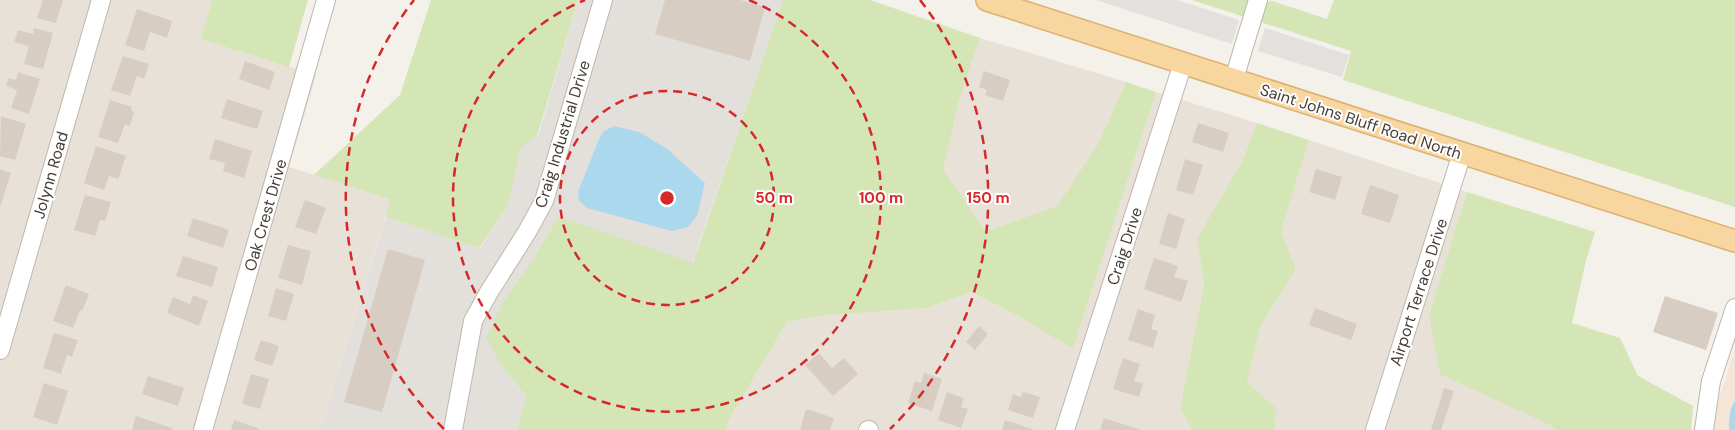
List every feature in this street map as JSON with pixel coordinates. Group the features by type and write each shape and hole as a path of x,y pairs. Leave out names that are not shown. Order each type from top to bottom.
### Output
{"main road":[{"name":"Saint Johns Bluff Road North","path":"987,0 1462,154 1735,240"}],"street":[{"name":"Jolynn Road","path":"0,350 101,0"},
{"name":"Oak Crest Drive","path":"203,430 326,0"},
{"name":"Craig Industrial Drive","path":"453,430 473,321 544,201 603,0"},
{"path":"1234,79 1258,0"},
{"name":"Craig Drive","path":"1065,430 1183,63"},
{"name":"Airport Terrace Drive","path":"1375,430 1462,154"},
{"path":"1704,430 1711,381 1735,308"}],"shaded area":[{"path":"0,0 212,0 201,39 316,75 289,167 391,199 320,430 0,430"},
{"path":"578,0 783,0 692,264 558,216 533,260 501,365 526,396 517,430 320,430 386,217 480,248 508,206 521,146 538,136"},
{"path":"1096,0 1177,0 1239,20 1232,44"},
{"path":"1265,28 1349,55 1342,77 1258,51"},
{"path":"980,38 1126,82 1098,144 1057,206 986,231 943,170 959,101"},
{"path":"1156,92 1257,123 1242,162 1197,238 1204,285 1180,408 1192,430 726,430 728,421 787,322 818,316 926,308 971,292 1011,312 1073,349"},
{"path":"1309,140 1467,192 1429,315 1555,430 1275,430 1276,408 1247,382 1261,325 1296,271 1281,231"},
{"path":"1735,350 1735,430 1709,430"}],"green space":[{"path":"212,0 308,0 289,67 201,39"},
{"path":"431,0 578,0 537,136 521,147 508,206 479,248 386,217 390,199 314,175 400,95"},
{"path":"783,0 870,0 980,38 959,101 943,170 986,231 1057,206 1098,144 1126,82 1156,92 1073,349 1011,312 971,292 926,308 818,316 787,322 728,421 726,430 517,430 526,396 501,365 486,338 502,304 533,260 558,216 693,263"},
{"path":"1192,0 1272,1 1327,19 1334,0 1735,0 1735,207 1343,80 1351,51"},
{"path":"1257,123 1309,140 1281,231 1296,270 1261,325 1247,382 1276,408 1275,430 1192,430 1180,408 1204,285 1197,238 1242,162"},
{"path":"1467,192 1595,232 1586,260 1572,323 1620,338 1638,376 1693,406 1691,430 1555,430 1550,425 1440,374 1429,315"}],"water":[{"path":"614,126 639,132 666,148 705,183 697,216 688,227 672,231 587,208 579,201 578,192 599,139 604,131"},
{"path":"1735,401 1735,430 1729,430 1730,411"}],"building":[{"path":"43,0 63,0 56,23 37,18"},
{"path":"665,0 740,0 765,7 750,61 655,34"},
{"path":"137,9 172,21 167,38 150,32 144,51 125,45"},
{"path":"34,28 53,33 43,69 24,64 29,46 14,42 18,30 33,34"},
{"path":"123,56 149,64 144,79 137,76 130,96 111,90"},
{"path":"245,61 275,72 269,90 239,79"},
{"path":"984,71 1010,80 1003,101 985,95 987,90 979,87"},
{"path":"18,72 40,79 29,114 11,108 17,90 6,86 9,78 16,80"},
{"path":"227,99 263,111 257,129 221,118"},
{"path":"110,100 132,107 131,110 134,112 130,126 125,124 118,143 98,137"},
{"path":"1,116 26,124 15,160 0,156"},
{"path":"1198,123 1229,133 1223,152 1192,142"},
{"path":"215,139 252,151 244,178 223,171 225,163 209,159"},
{"path":"96,146 126,156 118,179 109,176 104,190 84,183"},
{"path":"1185,159 1203,165 1193,195 1176,190"},
{"path":"0,169 11,173 0,207"},
{"path":"1316,169 1342,177 1335,200 1309,192"},
{"path":"1370,185 1399,195 1390,223 1361,214"},
{"path":"85,195 111,202 105,221 100,220 95,236 74,230"},
{"path":"305,200 326,208 316,234 295,227"},
{"path":"1168,213 1185,219 1176,249 1159,244"},
{"path":"193,218 229,230 223,248 187,236"},
{"path":"288,245 311,251 302,285 278,278"},
{"path":"388,249 425,260 382,412 344,402"},
{"path":"183,256 218,267 212,287 176,276"},
{"path":"1154,258 1178,266 1174,277 1188,281 1181,302 1144,289"},
{"path":"66,285 89,294 73,328 53,321"},
{"path":"276,288 294,294 286,321 268,316"},
{"path":"193,295 208,301 199,326 167,313 173,297 190,304"},
{"path":"1665,296 1718,313 1706,350 1653,332"},
{"path":"1315,308 1357,324 1351,340 1309,325"},
{"path":"1138,309 1155,315 1151,329 1158,331 1153,348 1128,340"},
{"path":"979,326 988,334 975,350 966,342"},
{"path":"54,333 78,340 72,357 67,355 61,374 43,368"},
{"path":"261,340 279,346 272,366 254,360"},
{"path":"819,353 832,368 844,358 858,374 833,396 805,365"},
{"path":"1123,358 1140,364 1134,381 1143,383 1139,397 1113,389"},
{"path":"924,373 942,379 932,411 908,403 915,381 921,383"},
{"path":"251,374 269,379 260,409 242,404"},
{"path":"148,376 184,388 178,406 142,394"},
{"path":"44,383 68,391 57,425 33,417"},
{"path":"1444,388 1454,391 1441,430 1431,430"},
{"path":"947,392 964,398 961,407 968,409 961,428 938,420"},
{"path":"1023,392 1040,397 1033,418 1008,410 1013,394 1021,397"},
{"path":"806,409 834,418 830,430 800,430"},
{"path":"136,416 172,428 172,430 132,430"},
{"path":"1104,418 1141,430 1100,430"},
{"path":"234,420 258,428 258,430 231,430"},
{"path":"1005,420 1035,430 1002,430"}]}
